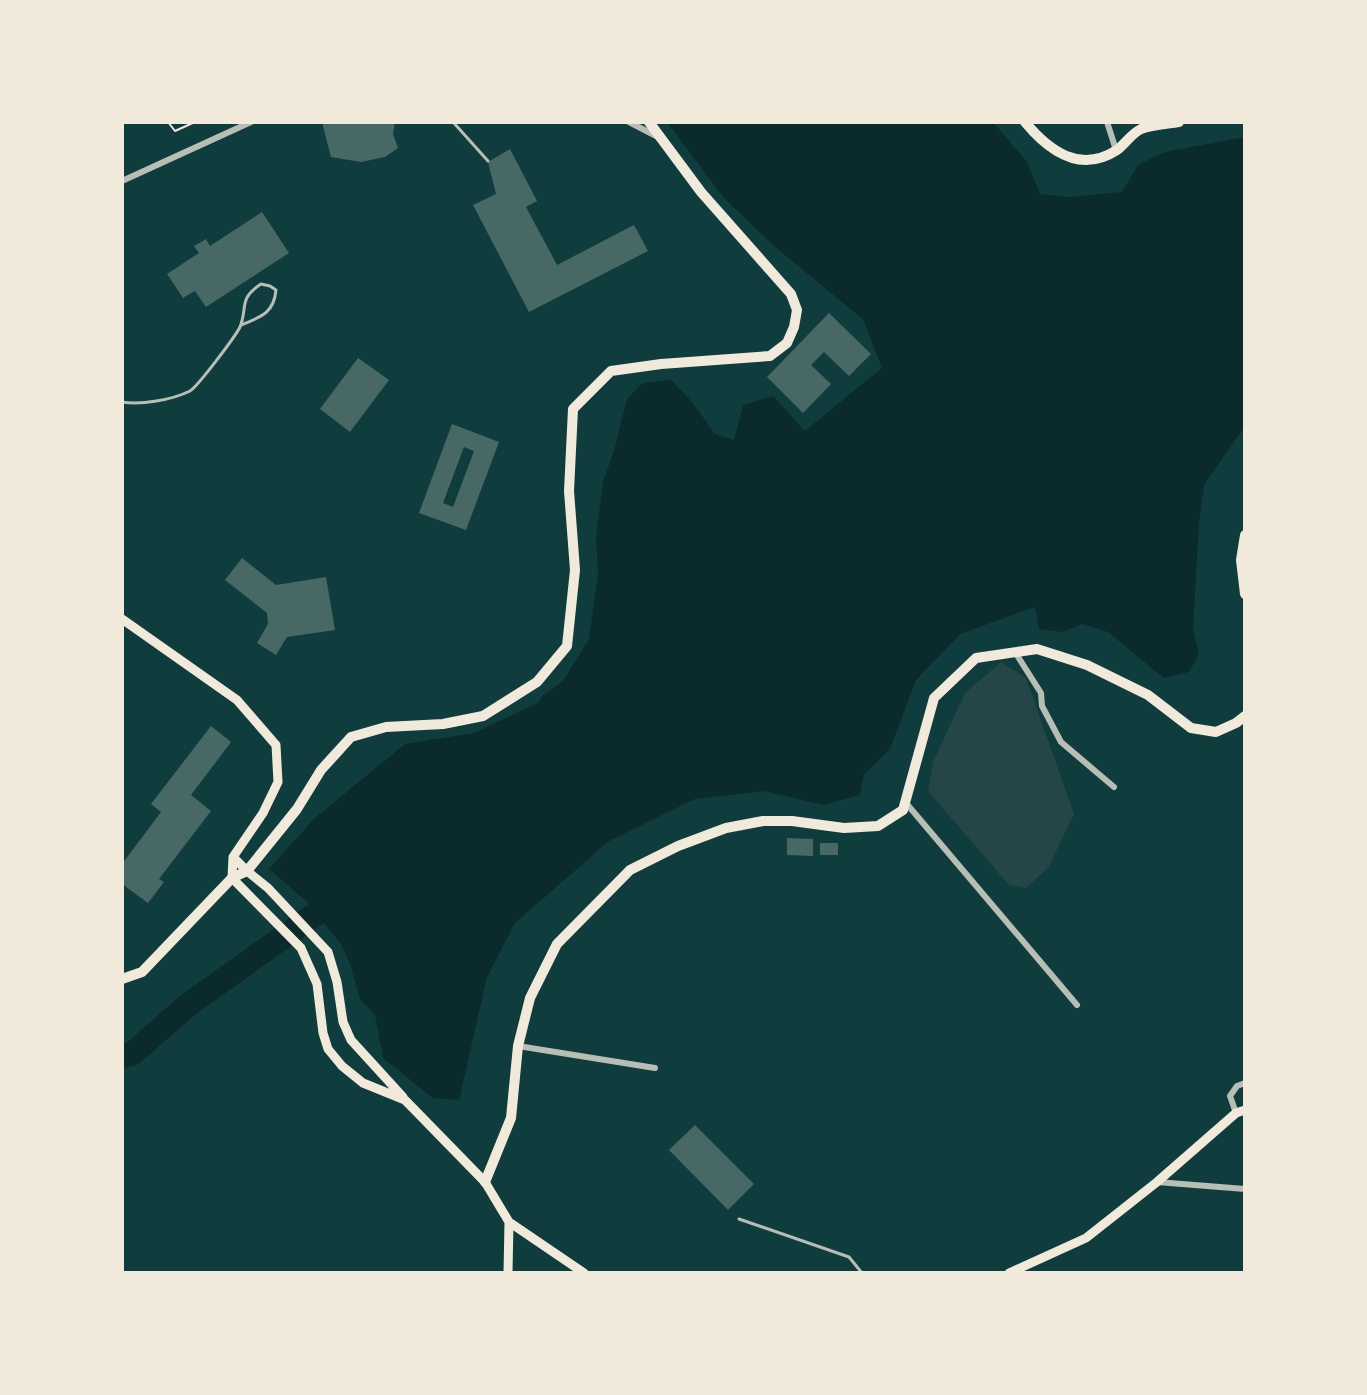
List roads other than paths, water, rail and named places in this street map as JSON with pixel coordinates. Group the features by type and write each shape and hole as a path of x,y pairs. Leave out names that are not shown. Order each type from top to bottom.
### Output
{"main road":[{"path":"122,979 142,972 232,878 247,871 297,809 321,770 351,737 386,727 443,724 483,716 537,682 567,646 575,570 569,491 573,409 611,371 770,356 787,343 797,319 791,294 701,192 649,122"},
{"path":"1025,122 1037,137 1061,155 1089,162 1116,150 1139,130 1179,122"},
{"path":"1245,535 1241,560 1245,594"},
{"path":"122,619 237,700 276,745 278,782 263,813 233,857 232,878 301,948 317,984 328,1049 342,1066 363,1083 405,1100"},
{"path":"485,1182 511,1118 518,1046 530,998 557,944 630,870 678,846 726,828 763,821 844,828 878,826 903,810 934,698 976,658 1037,649 1087,665 1148,695 1191,728 1216,732 1245,716"},
{"path":"233,857 268,888 328,952 337,982 343,1022 351,1040 485,1182 509,1222 584,1273"},
{"path":"1009,1273 1086,1238 1240,1112"},
{"path":"508,1273 509,1222"}],"street":[{"path":"122,181 251,122"},
{"path":"629,122 659,138"},
{"path":"1107,122 1116,150"},
{"path":"1015,652 1041,693 1042,706 1061,742 1114,787"},
{"path":"906,803 1077,1005"},
{"path":"518,1046 655,1068"},
{"path":"1240,1112 1230,1096 1237,1086 1245,1083"},
{"path":"1157,1182 1245,1189"}],"lane":[{"path":"453,122 488,161"},
{"path":"122,402 135,404 192,390 241,325 244,301 252,290 261,284 276,290 275,303 267,315 241,325"},
{"path":"739,1219 849,1257 862,1273"}],"waterway":[{"path":"122,1056 132,1054 189,1004 344,894"}]}
